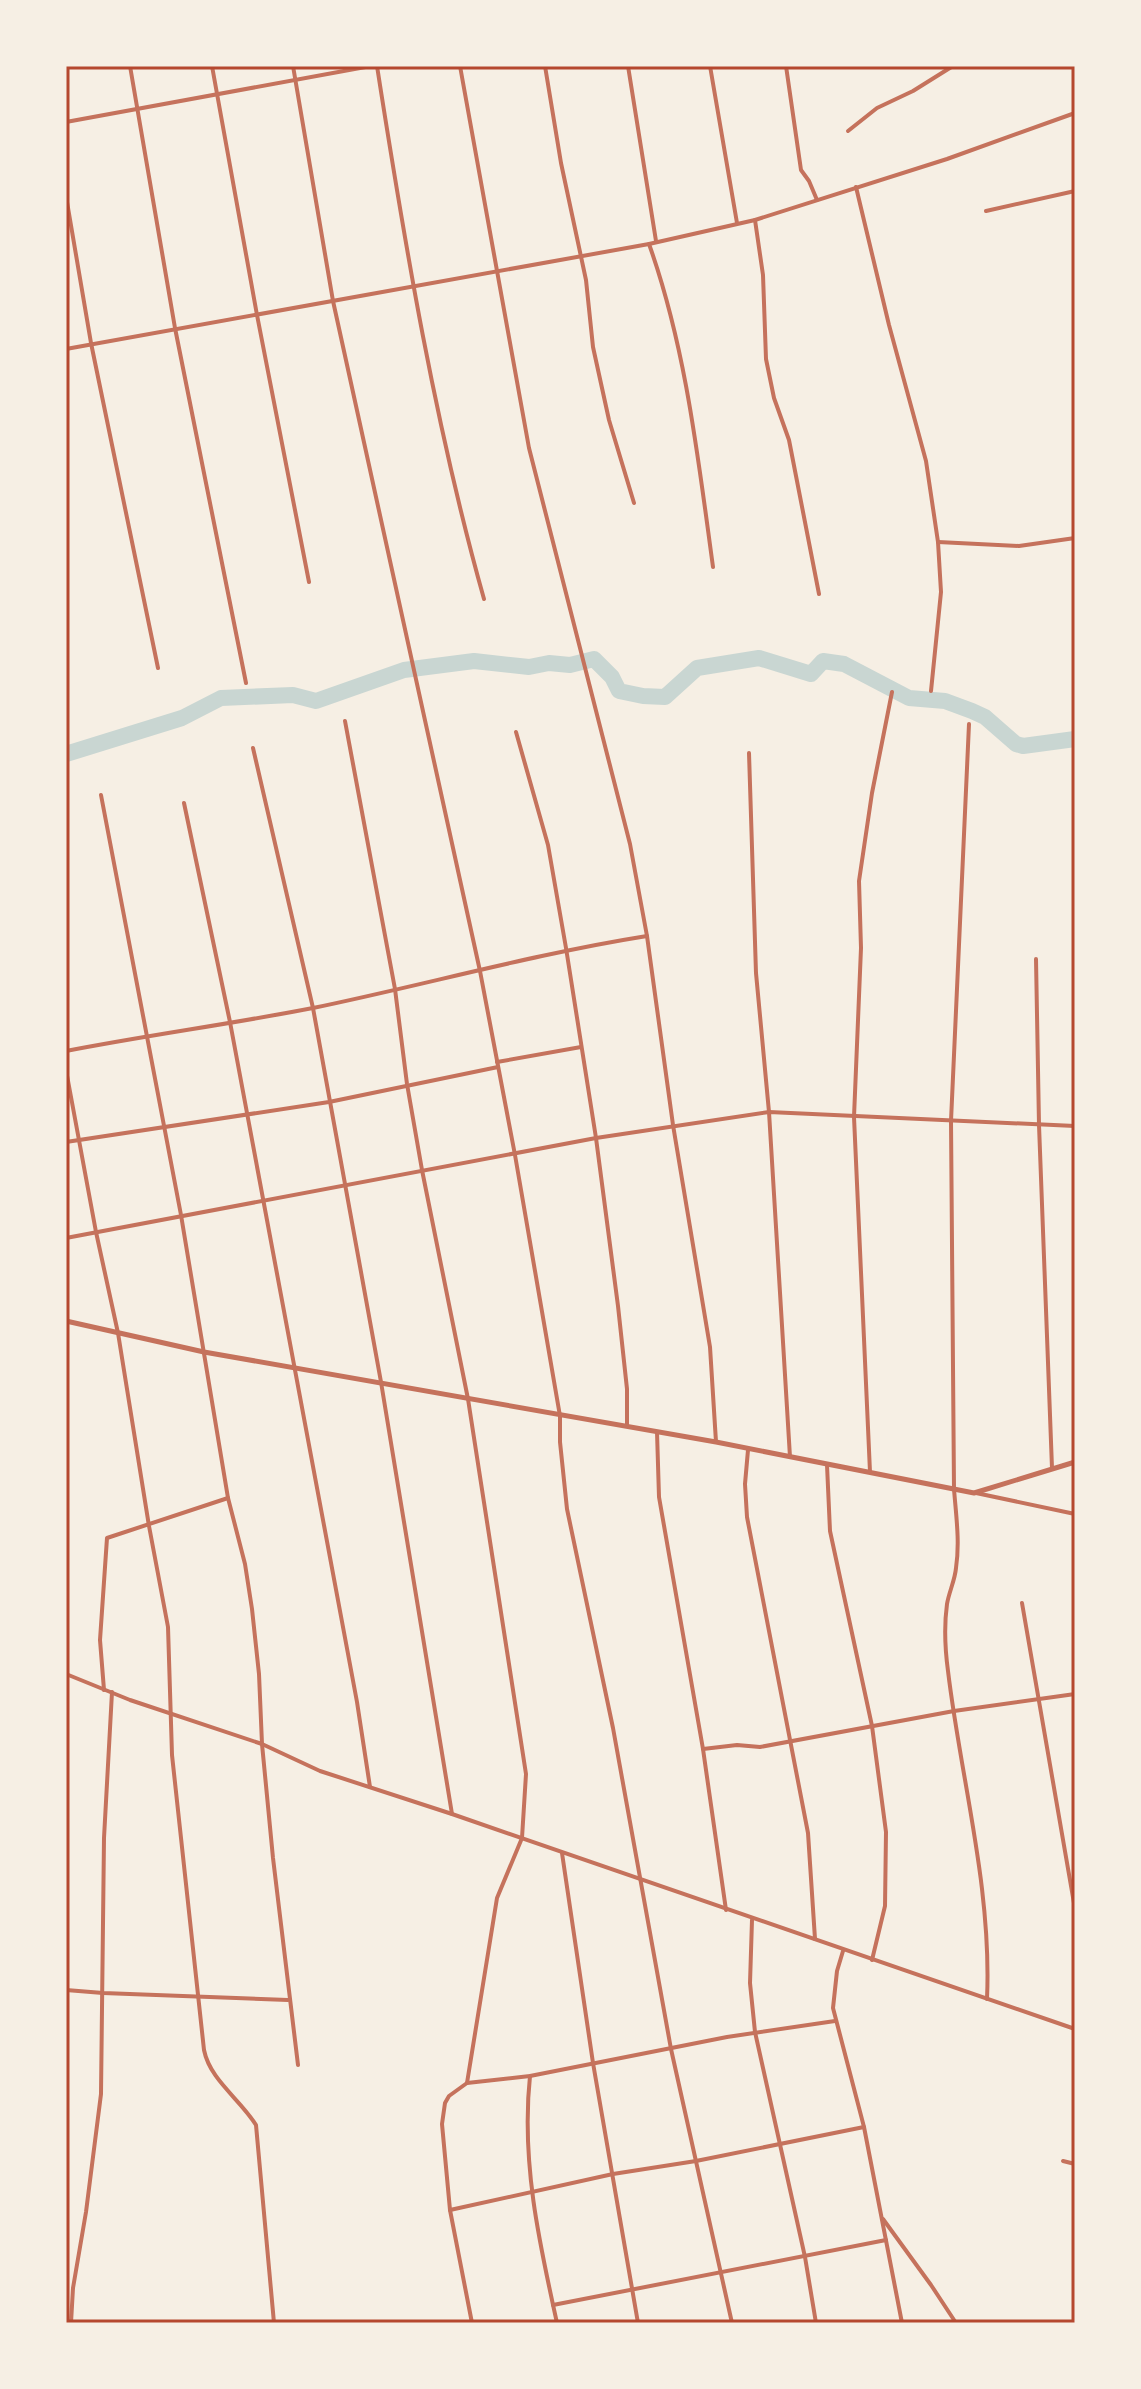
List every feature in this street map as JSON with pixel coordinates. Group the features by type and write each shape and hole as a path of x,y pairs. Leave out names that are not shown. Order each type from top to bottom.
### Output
{"street":[{"path":"130,66 175,328 246,683"},
{"path":"212,66 309,582"},
{"path":"293,66 333,301 480,971 560,1416 567,1509 642,1880 671,2049 732,2323"},
{"path":"66,122 374,66 457,504 484,599"},
{"path":"460,66 529,448 630,844 710,1347 716,1442"},
{"path":"545,66 561,163 586,280 593,347 606,406 634,503"},
{"path":"628,66 656,242"},
{"path":"710,66 737,223"},
{"path":"786,66 801,170 817,200"},
{"path":"848,131 877,108 913,91 953,66"},
{"path":"66,349 649,244 755,220 947,159 1075,113"},
{"path":"856,187 889,325 921,435 938,542 940,615 931,691"},
{"path":"986,211 1075,191"},
{"path":"66,196 91,343 158,668"},
{"path":"755,220 763,275 766,359 774,398 789,440 819,594"},
{"path":"649,244 678,345 697,450 713,567"},
{"path":"938,542 1019,546 1075,538"},
{"path":"870,1472 854,1117 861,948 859,881 892,692"},
{"path":"345,721 395,989 422,1170 468,1399 526,1774 522,1838 497,1898 467,2083"},
{"path":"969,724 951,1121 954,1489 958,1540 945,1631 954,1711 980,1874 988,1966 987,1999"},
{"path":"516,732 548,845 566,948 596,1138 621,1333 627,1426"},
{"path":"253,748 313,1008 381,1382 452,1814"},
{"path":"749,753 756,973 769,1112 790,1458"},
{"path":"101,795 181,1215 228,1498 237,1526 252,1609 262,1744 288,2000 298,2065"},
{"path":"184,803 230,1022 357,1702 370,1787"},
{"path":"66,1051 313,1008 480,971 566,948 647,936"},
{"path":"1036,959 1052,1471"},
{"path":"66,1142 329,1102 581,1047"},
{"path":"66,1070 118,1333 168,1627 169,1712 197,1996 208,2067 246,2108 256,2125 274,2323"},
{"path":"66,1238 596,1138 769,1112 1075,1126"},
{"path":"66,1321 204,1352 716,1442 1075,1514"},
{"path":"657,1432 659,1497 703,1749 726,1910"},
{"path":"748,1450 745,1484 747,1517 808,1833 815,1939"},
{"path":"974,1493 1075,1462"},
{"path":"827,1465 830,1531 872,1726 886,1832 885,1906 872,1960"},
{"path":"104,1690 100,1640 107,1538 228,1498"},
{"path":"1022,1603 1075,1909"},
{"path":"66,1674 262,1744 320,1771 1075,2029"},
{"path":"71,2323 73,2288 101,2094 104,1838 112,1692"},
{"path":"703,1749 737,1745 760,1747 954,1711 1075,1694"},
{"path":"562,1853 593,2063 638,2323"},
{"path":"752,1919 750,1983 755,2032 805,2257 816,2323"},
{"path":"843,1951 834,1986 835,2021 864,2127 902,2323"},
{"path":"66,1990 288,2000"},
{"path":"472,2323 450,2210 442,2124 449,2096 467,2083 530,2076 755,2032 835,2021"},
{"path":"530,2076 527,2108 530,2193 557,2323"},
{"path":"450,2210 613,2174 696,2161 864,2127"},
{"path":"1063,2161 1075,2164"},
{"path":"881,2217 956,2323"},
{"path":"553,2305 886,2240"}],"waterway":[{"path":"66,754 182,718 221,698 293,695 316,701 404,670 474,661 529,667 549,663 570,665 594,659 612,677 619,691 665,697 697,668 759,658 811,674 823,661 844,664 909,698 945,701 985,717 1016,744 1023,746 1075,739"}]}
